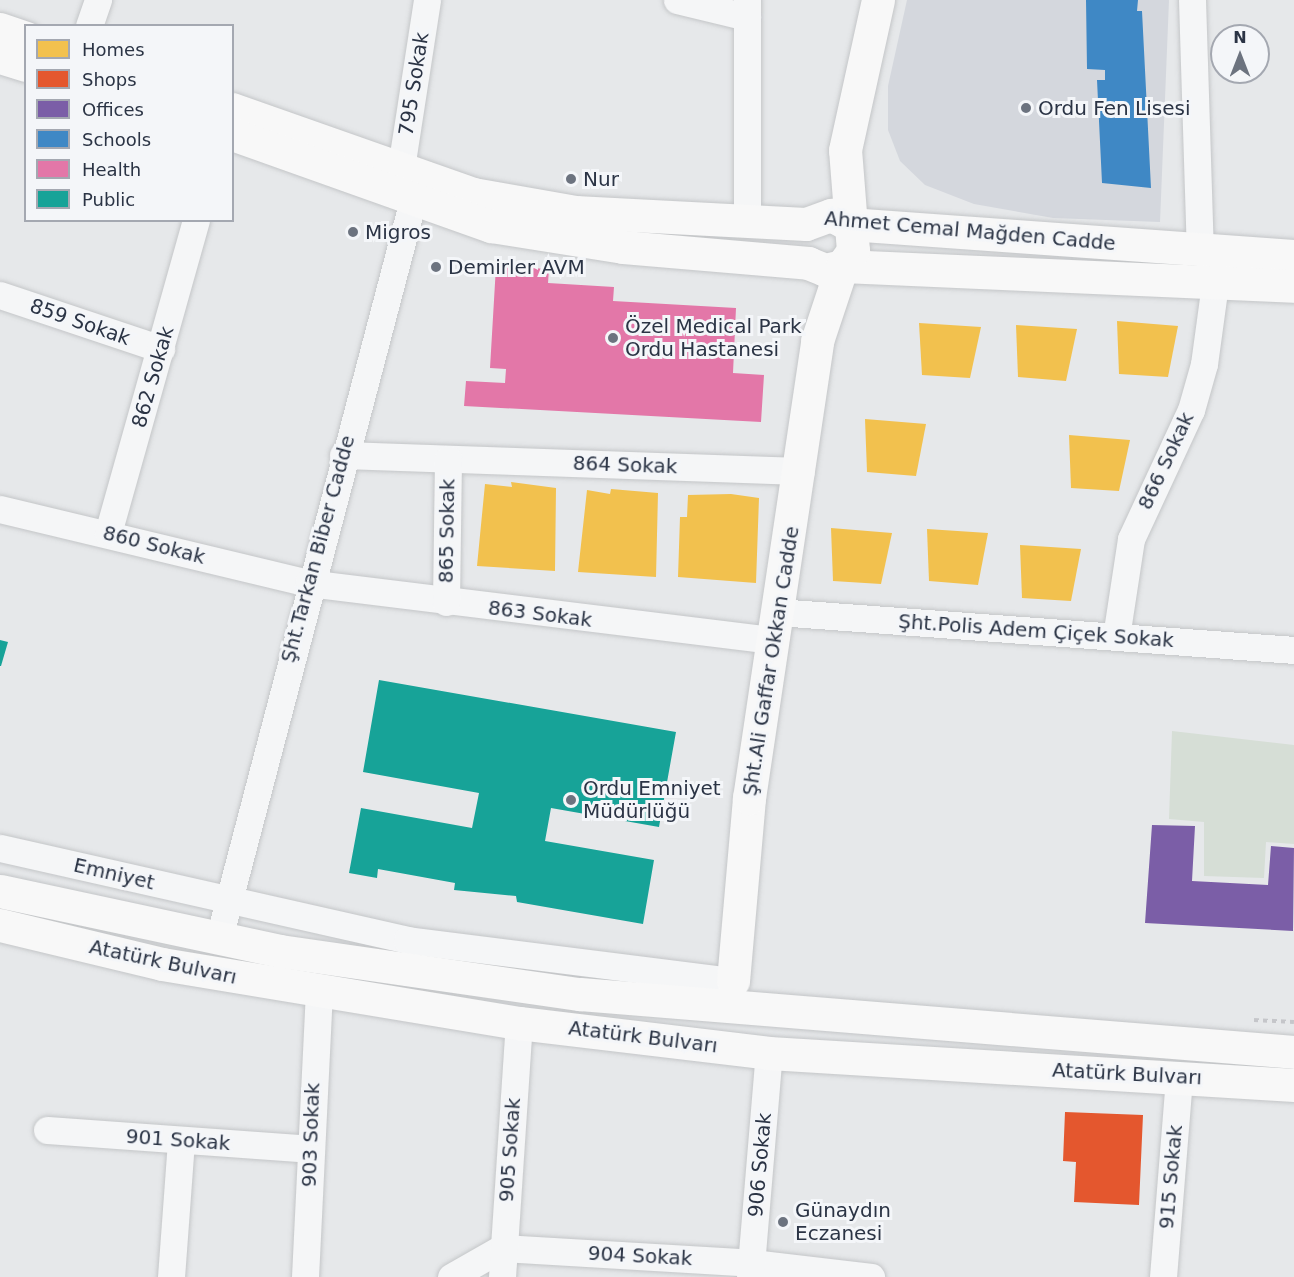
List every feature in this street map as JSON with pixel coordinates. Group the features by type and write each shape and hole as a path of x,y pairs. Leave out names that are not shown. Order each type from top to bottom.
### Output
{"main road":[{"name":"Şht.Ali Gaffar Okkan Cadde","path":"733,981 749,798 801,471 817,341 842,266 855,242 848,224 845,150 878,0"},
{"path":"0,29 24,37"},
{"path":"0,57 24,64"},
{"name":"Ahmet Cemal Mağden Cadde","path":"234,110 473,194 575,212 807,224 831,215 848,224 1294,256"},
{"name":"Ahmet Cemal Mağden Cadde","path":"234,135 412,200 502,228 623,247 808,263 825,270 842,266 1294,286"},
{"name":"Şht.Ali Gaffar Okkan Cadde","path":"817,341 808,263 799,241 845,150"},
{"name":"Atatürk Bulvarı","path":"0,891 219,938 580,994 1294,1052"},
{"name":"Atatürk Bulvarı","path":"0,925 162,964 319,993 519,1023 769,1053 1294,1084"}],"street":[{"path":"90,24 98,0"},
{"name":"795 Sokak","path":"400,168 427,0"},
{"path":"677,0 747,8 747,220"},
{"path":"1192,0 1200,249"},
{"name":"Şht.Tarkan Biber Cadde","path":"219,938 308,583 412,200"},
{"name":"862 Sokak","path":"108,533 195,222"},
{"name":"866 Sokak","path":"1116,637 1131,539 1191,410 1215,284"},
{"name":"859 Sokak","path":"0,295 161,349"},
{"name":"864 Sokak","path":"343,455 801,471"},
{"name":"865 Sokak","path":"446,602 448,459"},
{"name":"860 Sokak","path":"0,509 108,533 308,583"},
{"name":"863 Sokak","path":"308,583 446,602 775,626"},
{"name":"Şht.Polis Adem Çiçek Sokak","path":"775,626 1116,637 1294,650"},
{"name":"Emniyet","path":"0,848 407,940 733,981"},
{"name":"903 Sokak","path":"305,1277 309,1149 319,993"},
{"name":"905 Sokak","path":"502,1277 502,1248 519,1023"},
{"name":"906 Sokak","path":"751,1270 769,1053"},
{"name":"915 Sokak","path":"1163,1277 1179,1077"},
{"name":"901 Sokak","path":"47,1130 309,1149"},
{"path":"171,1277 181,1140"},
{"path":"451,1277 502,1248"},
{"name":"904 Sokak","path":"502,1248 751,1270 871,1277"}],"shaded area":[{"name":"Ordu Fen Lisesi","path":"907,0 1169,0 1160,222 1053,218 974,204 925,185 900,161 888,130 888,86"},
{"path":"1172,731 1294,745 1294,844 1266,842 1264,878 1204,876 1204,822 1169,819"}],"building: Homes":[{"path":"1117,321 1178,326 1168,377 1119,374"},
{"path":"919,323 981,327 970,378 922,375"},
{"path":"1016,325 1077,329 1066,381 1018,377"},
{"path":"865,419 926,424 916,476 867,472"},
{"path":"1069,435 1130,440 1119,491 1071,488"},
{"path":"511,482 556,488 555,571 477,566 485,484 512,487"},
{"path":"611,489 658,493 656,577 578,572 587,490 610,494"},
{"path":"731,494 759,498 756,583 678,577 680,517 687,517 688,495"},
{"path":"831,528 892,533 881,584 833,581"},
{"path":"927,529 988,533 978,585 929,581"},
{"path":"1020,545 1081,549 1071,601 1022,598"}],"building: Shops":[{"path":"1065,1112 1143,1115 1139,1205 1074,1202 1076,1162 1063,1161"}],"building: Offices":[{"path":"1152,825 1195,826 1192,881 1268,885 1271,846 1294,848 1293,931 1145,923"}],"building: Schools":[{"path":"1086,0 1138,0 1137,11 1142,11 1151,188 1102,183 1097,80 1105,80 1105,70 1087,69"}],"building: Health":[{"name":"Özel Medical Park Ordu Hastanesi","path":"496,266 549,269 548,283 614,287 613,301 736,308 733,373 764,375 761,422 464,406 466,381 505,383 506,369 490,368"}],"building: Public":[{"path":"0,640 8,642 1,666 0,666"},
{"name":"Ordu Emniyet Müdürlüğü","path":"379,680 676,732 659,827 551,808 545,841 654,860 643,924 517,902 516,896 454,890 455,883 378,869 377,878 349,873 361,808 472,828 479,793 363,772"}],"place":[{"name":"Ordu Fen Lisesi","path":"1026,108"},
{"name":"Nur","path":"571,179"},
{"name":"Migros","path":"353,232"},
{"name":"Demirler AVM","path":"436,267"},
{"name":"Özel Medical Park Ordu Hastanesi","path":"613,338"},
{"name":"Ordu Emniyet Müdürlüğü","path":"571,800"},
{"name":"Günaydın Eczanesi","path":"783,1222"}]}
